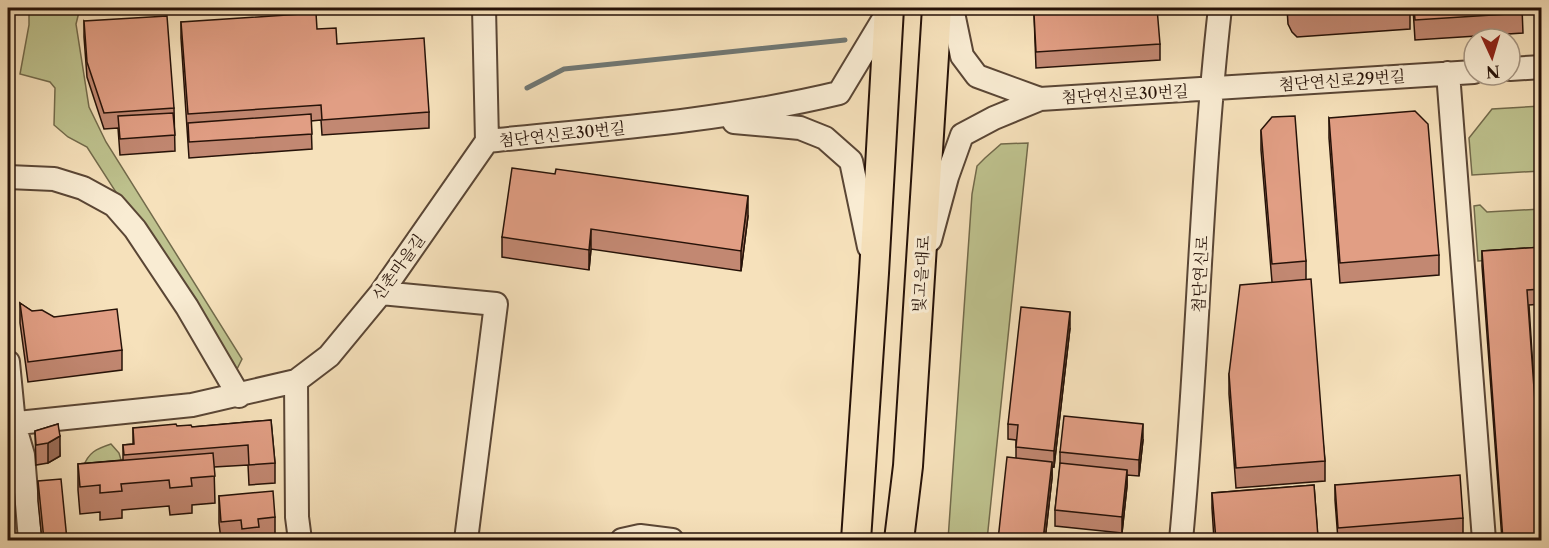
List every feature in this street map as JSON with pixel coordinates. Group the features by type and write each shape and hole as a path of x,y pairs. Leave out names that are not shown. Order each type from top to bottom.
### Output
{"main road":[{"path":"856,540 889,8"},
{"name":"빛고을대로","path":"899,540 908,466 937,8"},
{"path":"850,540 860,462"},
{"path":"904,540 908,466"}],"street":[{"name":"첨단연신로30번길","path":"484,8 487,141 699,120"},
{"path":"699,120 839,93 889,8"},
{"path":"952,8 962,56 977,76 1040,99"},
{"name":"첨단연신로","path":"1182,540 1191,439 1211,89 1220,8"},
{"path":"1522,68 1542,67"},
{"name":"첨단연신로29번길","path":"1211,89 1462,72"},
{"path":"1448,73 1484,540"},
{"name":"첨단연신로30번길","path":"1040,99 1211,89"},
{"path":"921,273 947,177 962,135 994,118 1040,99"},
{"path":"699,120 800,128 825,138 850,161 874,273"},
{"name":"신촌마을길","path":"11,424 192,405 296,381 329,356 381,293 487,141"},
{"path":"8,177 54,178 83,188 114,205 135,229 187,306 239,396"},
{"path":"381,293 496,304 466,540"},
{"path":"8,362 11,424 23,454 30,540"},
{"path":"296,381 297,517 300,540"},
{"path":"622,540 640,536 672,540"}],"green space":[{"path":"29,8 80,8 76,24 89,107 106,142 242,359 237,369 227,365 87,147 68,137 54,125 55,88 50,82 20,74 29,25"},
{"path":"1541,106 1541,171 1472,175 1469,138 1492,109"},
{"path":"1028,143 987,540 948,540 972,194 977,166 1001,144"},
{"path":"1480,205 1487,212 1541,209 1541,257 1478,261 1474,206"},
{"path":"111,444 119,453 122,463 83,467 94,452"}],"building":[{"path":"1157,8 1160,44 1036,52 1034,14"},
{"path":"1294,8 1331,8 1297,10"},
{"path":"1414,8 1522,8 1523,13 1415,20"},
{"path":"316,13 317,29 336,28 337,44 424,38 429,112 322,120 321,105 188,114 181,22"},
{"path":"167,16 174,108 104,113 87,62 84,21"},
{"path":"1415,111 1428,124 1439,255 1340,263 1329,118"},
{"path":"173,113 175,135 120,139 118,116"},
{"path":"311,114 312,134 189,142 188,123"},
{"path":"1295,116 1306,261 1272,264 1261,130 1272,117"},
{"path":"512,168 555,174 556,169 748,196 741,251 591,229 589,250 502,237"},
{"path":"1542,247 1542,289 1527,290 1535,402 1542,402 1542,448 1539,449 1542,540 1503,540 1482,251"},
{"path":"1311,279 1325,461 1236,468 1229,374 1240,285"},
{"path":"20,303 32,311 42,310 54,317 117,309 122,350 28,362"},
{"path":"1021,307 1070,312 1054,451 1016,447 1018,425 1008,424"},
{"path":"1064,416 1143,424 1139,460 1060,452"},
{"path":"271,420 275,463 249,465 248,445 124,455 123,445 134,444 133,428 176,424 192,427"},
{"path":"58,424 60,436 48,443 36,445 35,431"},
{"path":"213,453 215,476 191,478 192,486 170,488 169,480 121,484 122,491 100,493 100,485 80,487 78,464"},
{"path":"1007,457 1052,462 1043,540 998,540"},
{"path":"1060,463 1127,470 1122,517 1055,510"},
{"path":"1460,475 1463,518 1338,528 1335,485"},
{"path":"61,479 67,540 44,540 38,481"},
{"path":"1314,485 1318,537 1216,540 1212,493"},
{"path":"273,491 275,517 258,519 259,527 242,529 241,520 221,522 219,496"}],"waterway":[{"path":"527,88 564,69 845,40"}]}
